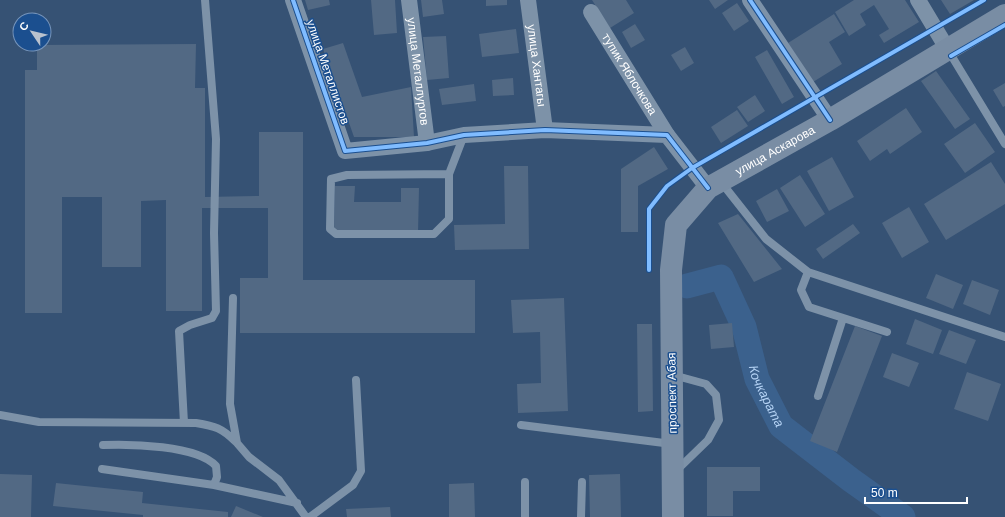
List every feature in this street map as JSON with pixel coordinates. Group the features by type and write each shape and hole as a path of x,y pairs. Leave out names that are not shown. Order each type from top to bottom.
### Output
{"main road":[{"name":"улица Аскарова","path":"671,270 676,225 714,185 830,120 1005,15"},
{"name":"проспект Абая","path":"671,270 673,517"}],"street":[{"name":"улица Металлистов","path":"293,0 345,151 427,143"},
{"name":"улица Металлургов","path":"409,0 427,143"},
{"name":"улица Хантагы","path":"528,0 545,130"},
{"path":"750,0 830,120"},
{"path":"918,0 948,50"},
{"name":"тупик Яблочкова","path":"591,12 667,136 714,185"},
{"path":"427,143 464,135 545,130 667,136"}],"lane":[{"path":"184,423 179,331 190,325 212,318 216,311 214,233 216,139 205,0"},
{"path":"948,50 1005,144"},
{"path":"449,174 347,175 331,179 330,229 336,234 434,234 449,219 449,174 464,135"},
{"path":"714,185 766,239 808,272 1005,337"},
{"path":"808,272 800,290 809,307 887,332"},
{"path":"233,298 230,404 237,443"},
{"path":"818,396 843,318"},
{"path":"672,375 706,384 716,395 719,420 708,440 673,473"},
{"path":"310,517 353,485 361,471 356,380"},
{"path":"0,415 39,422 184,423 217,426 227,432 248,457 279,480 306,517"},
{"path":"521,425 673,444"},
{"path":"103,445 122,444 176,449 204,457 216,466 217,477 214,485"},
{"path":"102,469 214,485 297,504"},
{"path":"525,482 525,517"},
{"path":"582,482 582,517"}],"building":[{"path":"305,0 329,0 330,5 308,10"},
{"path":"371,0 395,0 397,33 374,35"},
{"path":"421,0 442,0 444,14 423,17"},
{"path":"486,0 507,0 507,5 486,6"},
{"path":"592,0 626,0 634,13 610,28"},
{"path":"709,0 728,0 715,9"},
{"path":"854,0 905,0 919,22 884,43 879,35 889,29 874,5 860,14 866,25 849,36 835,12"},
{"path":"941,0 974,0 950,14"},
{"path":"737,3 749,21 734,31 722,13"},
{"path":"834,14 845,32 829,42 842,64 813,82 788,43"},
{"path":"635,24 645,40 631,48 622,32"},
{"path":"516,29 519,53 482,57 479,34"},
{"path":"446,36 449,78 427,80 423,37"},
{"path":"343,43 362,97 411,87 414,137 354,137 323,49"},
{"path":"196,44 195,88 205,88 205,197 259,196 259,132 303,132 303,280 475,280 475,333 240,333 240,278 268,278 268,208 202,208 202,311 166,311 166,200 141,201 141,267 102,267 102,197 62,197 62,313 25,313 25,70 37,70 37,52 52,52 52,45"},
{"path":"685,47 694,63 681,71 671,55"},
{"path":"767,50 794,97 782,104 755,57"},
{"path":"936,71 970,119 955,129 921,81"},
{"path":"513,78 514,95 493,96 492,80"},
{"path":"1005,83 1005,106 1003,107 993,90"},
{"path":"474,84 476,101 442,105 439,89"},
{"path":"755,95 765,111 748,122 737,107"},
{"path":"906,108 922,132 890,154 887,149 870,161 857,141"},
{"path":"737,110 748,126 721,143 711,127"},
{"path":"975,123 995,152 965,173 944,144"},
{"path":"654,147 668,169 638,186 638,232 621,232 621,169"},
{"path":"832,157 854,197 829,211 807,171"},
{"path":"991,162 1005,184 1005,204 946,240 924,204"},
{"path":"504,166 528,166 529,249 455,250 454,225 505,224"},
{"path":"800,175 825,214 805,227 780,188"},
{"path":"335,186 355,186 354,202 401,202 401,188 419,188 418,233 334,232"},
{"path":"777,189 789,211 767,222 756,201"},
{"path":"909,207 929,242 902,258 882,223"},
{"path":"738,214 782,269 754,282 718,223"},
{"path":"853,224 860,233 823,259 816,249"},
{"path":"936,274 963,285 953,309 926,298"},
{"path":"972,280 999,290 990,315 963,304"},
{"path":"564,298 568,411 518,413 517,384 541,383 540,332 513,333 511,300"},
{"path":"915,319 942,330 933,354 906,344"},
{"path":"732,323 734,347 711,349 709,325"},
{"path":"637,324 652,324 653,411 638,412"},
{"path":"855,326 882,336 837,452 810,441"},
{"path":"949,330 976,340 966,364 939,354"},
{"path":"892,353 919,363 909,387 883,377"},
{"path":"967,372 1001,384 988,421 954,409"},
{"path":"707,467 760,467 760,491 733,491 733,516 707,516"},
{"path":"0,474 32,475 31,517 0,517"},
{"path":"620,474 621,517 590,517 589,475"},
{"path":"56,483 143,492 142,503 228,512 228,517 143,517 143,515 53,506"},
{"path":"474,483 475,517 449,517 449,484"},
{"path":"236,506 263,517 231,517"},
{"path":"390,507 391,517 347,517 346,509"}],"waterway":[{"name":"Кочкарата","path":"687,286 721,277 744,327 757,379 781,426 851,480 903,517"}],"cycle path":[{"path":"293,0 345,151 427,143 464,135 545,130 667,135 708,188"},
{"path":"750,0 830,120"},
{"path":"649,270 649,209 667,186 692,168 984,0"},
{"path":"951,56 1005,25"}]}
